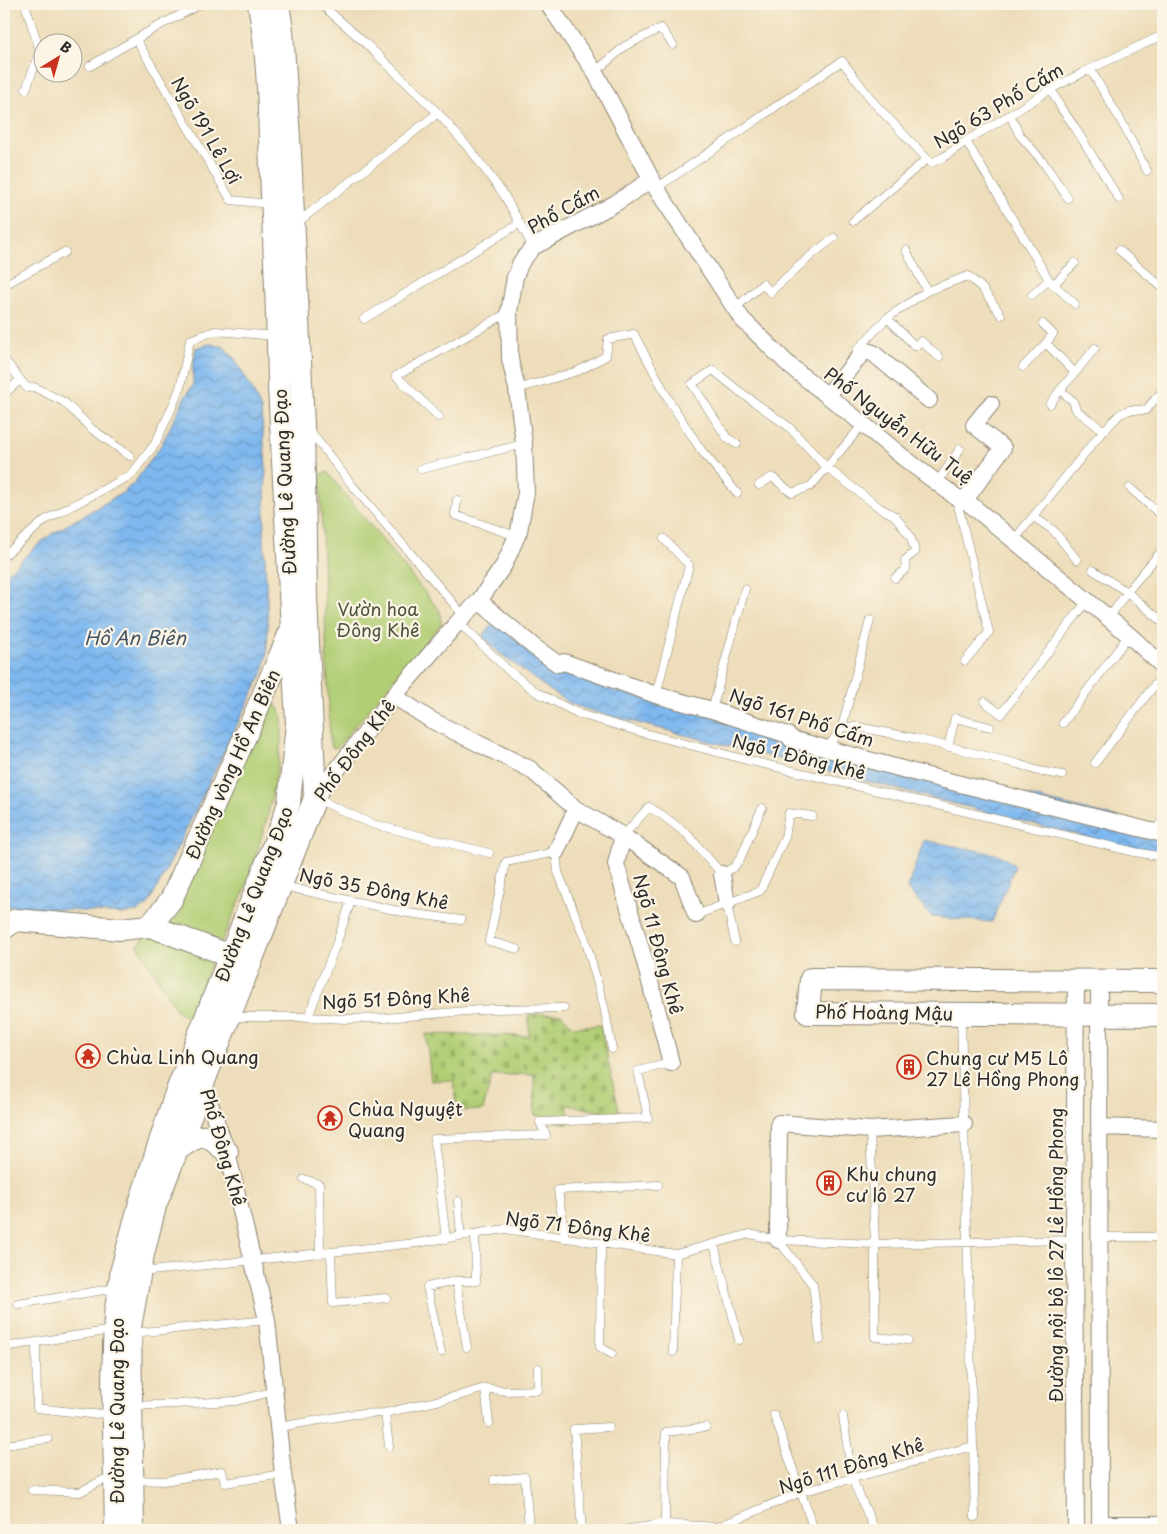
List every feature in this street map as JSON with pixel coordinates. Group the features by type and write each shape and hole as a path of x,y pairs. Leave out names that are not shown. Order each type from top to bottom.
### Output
{"street":[{"name":"Đường Lê Quang Đạo","path":"259,4 265,36 278,336 292,425 306,598 315,798"},
{"name":"Đường Lê Quang Đạo","path":"133,1530 124,1480 122,1332 119,1287 122,1269 140,1203 183,1074 289,803 297,723 291,629 293,226 282,30 278,4"},
{"path":"548,4 595,72 653,184"},
{"name":"Phố Cấm","path":"461,619 479,601 504,564 519,530 526,492 524,444 517,389 510,359 509,312 515,277 521,262 533,247 653,184"},
{"name":"Phố Nguyễn Hữu Tuệ","path":"653,184 742,319 784,360 904,458 1014,540 1130,635 1163,666"},
{"path":"824,393 866,351 873,353 929,400"},
{"path":"960,499 1003,448 974,425 991,404"},
{"name":"Đường vòng Hồ An Biên","path":"150,926 171,900 306,598"},
{"path":"479,601 566,672 655,700 738,723"},
{"name":"Phố Đông Khê","path":"291,1530 283,1474 267,1320 227,1152 204,1084 315,798 394,696 461,619"},
{"path":"394,696 431,720 530,768 576,810 623,836 682,877 696,915"},
{"name":"Ngõ 161 Phố Cấm","path":"655,700 712,710 738,723 786,741 791,739 928,776 1160,829"},
{"path":"289,803 315,798"},
{"path":"556,852 576,810"},
{"name":"Ngõ 11 Đông Khê","path":"623,836 616,864 644,959 671,1063"},
{"path":"722,874 727,904"},
{"path":"4,928 16,920 120,929 150,926 230,956"},
{"name":"Phố Hoàng Mậu","path":"1163,981 811,979 808,1013 1163,1015"},
{"path":"960,980 961,1014"},
{"name":"Đường nội bộ lô 27 Lê Hồng Phong","path":"1076,980 1074,1240 1076,1530"},
{"path":"1099,981 1100,1527 1163,1524"},
{"path":"183,1074 204,1084"},
{"name":"Đường Lê Quang Đạo","path":"122,1332 130,1321 139,1272 155,1206 204,1084"},
{"path":"778,1240 779,1123 870,1130 964,1124"},
{"path":"1099,1127 1163,1129"},
{"path":"177,1150 193,1138 204,1136 212,1139 227,1152"},
{"name":"Đường Lê Quang Đạo","path":"116,1530 124,1480"}],"lane":[{"path":"25,4 40,51 26,89"},
{"path":"90,66 188,7 201,4"},
{"path":"321,4 438,112 472,152 504,195 533,247"},
{"path":"595,72 625,46 661,28 673,45"},
{"name":"Ngõ 63 Phố Cấm","path":"653,184 714,150 784,100 842,62 875,104 931,163 944,157 966,141 1051,89 1163,35"},
{"name":"Ngõ 191 Lê Lợi","path":"136,39 231,200 273,204"},
{"path":"1090,69 1116,112 1147,171"},
{"path":"1051,89 1119,199"},
{"path":"293,226 438,112"},
{"path":"1010,115 1019,134 1043,162 1068,198"},
{"path":"966,141 1051,283 1075,304"},
{"path":"853,221 927,159"},
{"path":"364,319 520,223"},
{"path":"735,308 762,284 770,292 834,238"},
{"path":"906,250 927,291"},
{"path":"1119,250 1163,288"},
{"path":"4,285 65,252"},
{"path":"1032,295 1076,263"},
{"path":"824,393 887,318 927,291 968,276 982,288 1001,316"},
{"path":"439,417 396,376 509,312"},
{"path":"887,318 915,346 921,341 939,357"},
{"path":"1023,367 1054,334 1043,324"},
{"path":"4,556 45,520 131,475 155,444 170,412 180,388 190,340 215,331 278,336"},
{"path":"517,389 578,371 606,356 608,339 634,334 670,402 701,450 736,493"},
{"path":"1046,343 1074,372"},
{"path":"1050,404 1095,348"},
{"path":"4,359 27,388 34,387 64,402 92,429 130,456"},
{"path":"737,444 727,438 692,384 713,370 789,427 827,468 880,508 895,516 910,536 914,547 914,552 906,560 906,570 895,578"},
{"path":"4,394 20,380"},
{"path":"1060,390 1073,402 1076,410 1104,431"},
{"path":"1014,540 1120,414 1129,410 1146,410 1163,390"},
{"path":"759,485 772,477 792,493 811,486 863,424"},
{"name":"Ngõ 1 Đông Khê","path":"292,425 352,485 461,619 508,670 536,692 579,714 747,760 1163,857"},
{"path":"421,468 524,444"},
{"path":"937,483 960,449"},
{"path":"1130,488 1163,517"},
{"path":"960,499 989,632 965,661"},
{"path":"457,500 455,515 516,536"},
{"path":"1034,517 1054,531 1077,560"},
{"path":"655,700 689,566 664,539"},
{"path":"1109,618 1127,592 1163,550"},
{"path":"1093,570 1127,592 1163,622"},
{"path":"712,710 745,589"},
{"path":"984,702 1001,714 1087,601"},
{"path":"834,750 831,743 842,727 870,620"},
{"path":"1063,723 1130,635"},
{"path":"1095,763 1163,674"},
{"path":"948,747 956,718 990,727"},
{"path":"842,727 858,727 1018,764 1038,771 1062,775"},
{"path":"315,798 372,824 490,854"},
{"path":"623,836 649,807 687,834 722,874 734,867 740,859 762,808"},
{"path":"696,915 760,891 785,837 789,813 812,816"},
{"path":"517,949 489,941 506,862 556,852 558,872 585,939 604,1006 612,1049"},
{"name":"Ngõ 35 Đông Khê","path":"281,885 408,913 461,920"},
{"path":"308,1017 352,901"},
{"path":"727,904 735,942"},
{"name":"Ngõ 51 Đông Khê","path":"229,1018 308,1017 345,1019 491,1009 564,1008"},
{"path":"961,1014 974,1518"},
{"path":"446,1238 434,1139 546,1135 540,1122 648,1118 638,1071 671,1063"},
{"path":"870,1130 875,1244 875,1337 908,1340"},
{"path":"304,1179 319,1184 320,1254"},
{"path":"564,1238 558,1190 658,1185"},
{"path":"458,1201 461,1236"},
{"name":"Ngõ 71 Đông Khê","path":"139,1272 254,1259 330,1253 505,1229 676,1254 749,1234 778,1240 875,1244 1074,1240"},
{"path":"440,1352 427,1287 456,1281 476,1281 474,1234"},
{"path":"1099,1237 1163,1237"},
{"path":"778,1240 813,1285 820,1340"},
{"path":"601,1244 600,1347 612,1354"},
{"path":"714,1244 739,1340"},
{"path":"330,1253 333,1303 386,1298"},
{"path":"673,1352 676,1254"},
{"path":"456,1281 467,1347"},
{"path":"18,1304 119,1287"},
{"path":"4,1347 122,1332 267,1320"},
{"path":"36,1342 38,1408 90,1414 236,1401 275,1391"},
{"path":"279,1427 354,1414 385,1413 485,1388 506,1391 538,1390 538,1368"},
{"path":"485,1388 490,1423"},
{"path":"385,1413 389,1446"},
{"path":"774,1415 814,1530"},
{"path":"843,1416 852,1479 875,1530"},
{"path":"582,1530 574,1429 609,1427"},
{"path":"665,1524 666,1432 706,1427"},
{"path":"4,1445 48,1439"},
{"name":"Ngõ 111 Đông Khê","path":"621,1530 665,1524 718,1529 801,1492 973,1446"},
{"path":"32,1490 80,1492 104,1480 164,1480 222,1471 225,1483 283,1474"},
{"path":"494,1480 525,1477 530,1530"}],"green space":[{"name":"Vườn hoa Đông Khê","path":"327,472 440,611 441,624 336,748 332,747 330,743 320,479 321,474"},
{"path":"272,703 279,708 282,716 282,735 267,819 246,887 186,1016 179,1013 174,1006 138,945 145,937 264,709"},
{"path":"529,1014 561,1014 573,1027 600,1025 620,1115 568,1105 568,1124 535,1115 534,1074 492,1076 483,1110 457,1111 453,1080 431,1081 426,1034 529,1036"}],"water":[{"name":"Hồ An Biên","path":"210,344 224,347 235,359 253,391 261,410 266,466 264,537 268,624 267,654 263,672 148,905 137,912 123,914 4,907 4,576 55,532 124,492 134,483 162,444 185,397 193,385 193,366 196,348"},
{"path":"495,622 529,651 563,671 593,685 845,751 1163,829 1163,854 1136,850 595,712 571,704 498,652 482,636"},
{"path":"924,840 1000,855 1015,866 992,922 932,917 907,889"}],"place":[{"name":"Chùa Linh Quang","path":"88,1056"},
{"name":"Chung cư M5 Lô 27 Lê Hồng Phong","path":"909,1067"},
{"name":"Chùa Nguyệt Quang","path":"330,1118"},
{"name":"Khu chung cư lô 27","path":"829,1183"}]}
